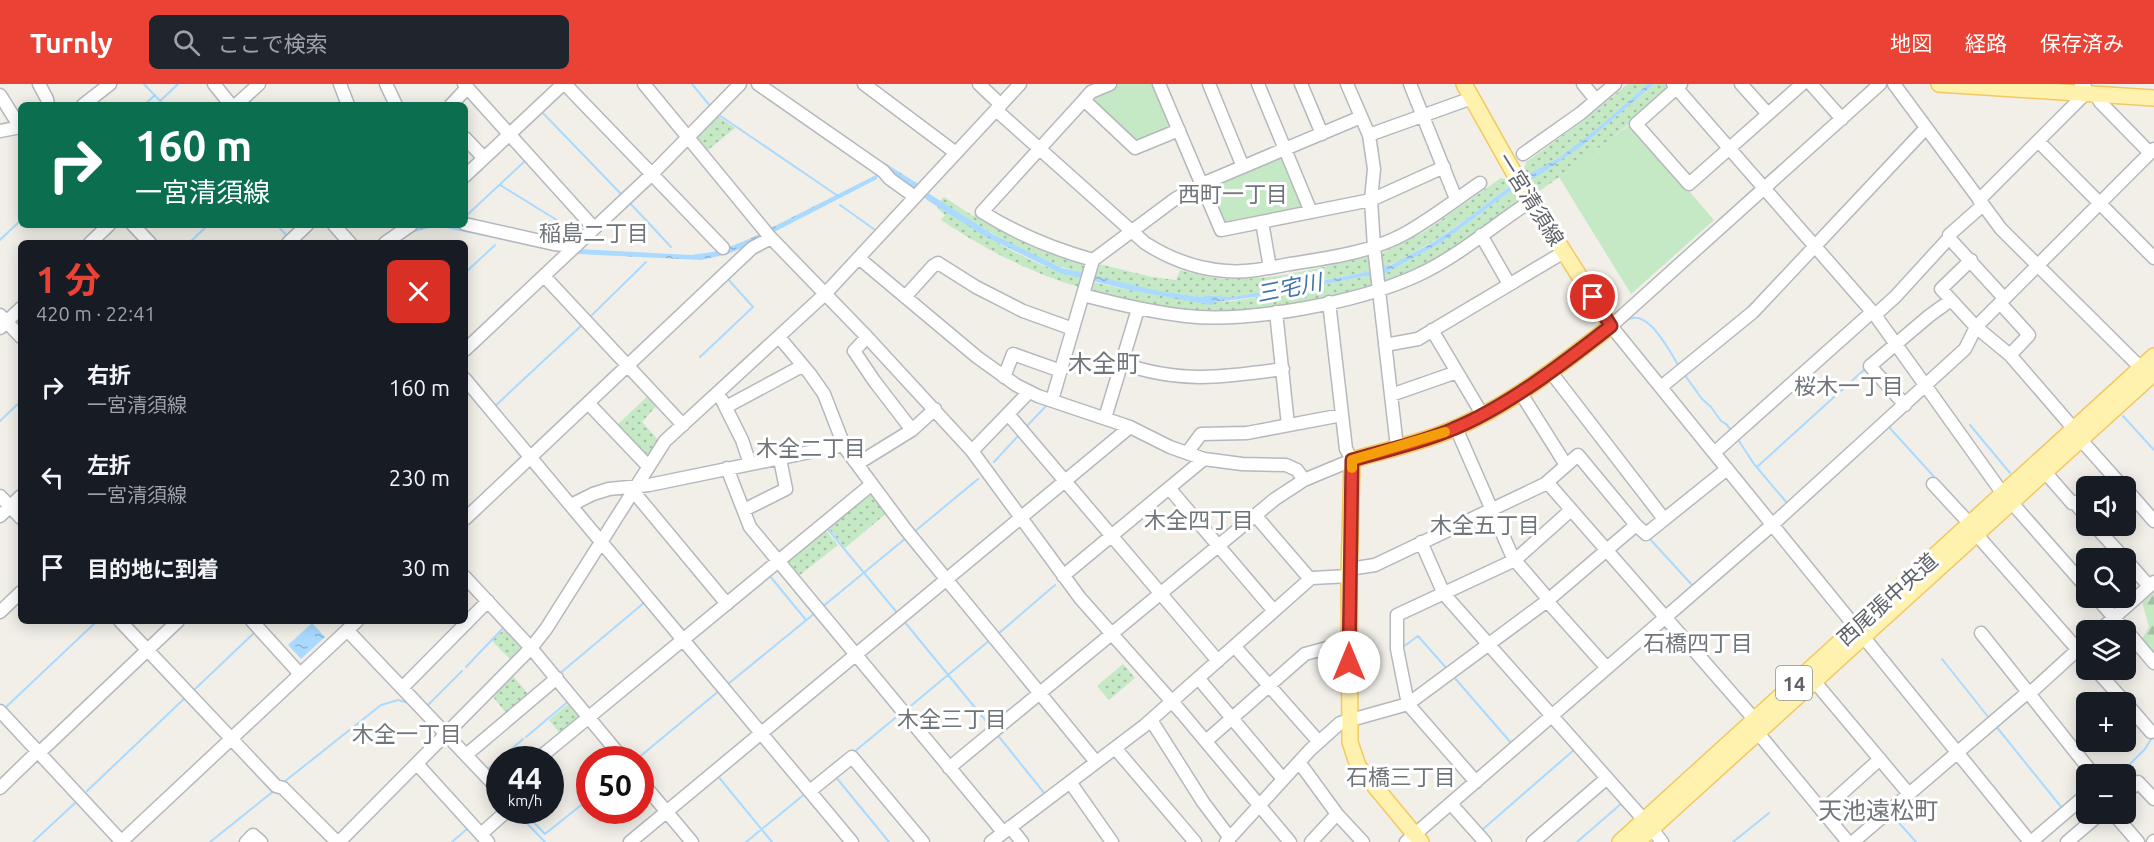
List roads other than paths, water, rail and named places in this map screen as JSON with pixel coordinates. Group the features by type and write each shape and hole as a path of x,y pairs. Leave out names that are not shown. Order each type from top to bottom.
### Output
{"main road":[{"name":"一宮清須線","path":"1464,84 1514,173 1525,200 1564,252 1611,326"},
{"path":"1939,84 2087,91 2154,98"},
{"path":"1414,840 1358,766 1350,742 1348,721 1349,573 1352,460 1456,428 1520,392 1611,326"},
{"name":"西尾張中央道","path":"1620,842 1648,824 2077,434 2150,375 2154,356"},
{"name":"西尾張中央道","path":"2008,498 2045,472 2077,434"},
{"name":"西尾張中央道","path":"1756,726 1815,682 1859,632"},
{"name":"西尾張中央道","path":"1637,842 1648,824"}],"street":[{"path":"39,84 48,102"},
{"path":"87,102 110,84"},
{"path":"214,84 229,102"},
{"path":"239,102 259,84"},
{"path":"340,84 347,102"},
{"path":"386,84 395,102"},
{"path":"468,173 564,84 723,248"},
{"path":"644,84 768,235 867,337 972,451 1063,576 1173,702 1290,842"},
{"path":"468,347 651,175 740,84"},
{"path":"758,84 883,171 915,197"},
{"path":"864,84 956,153"},
{"path":"979,84 1039,149 1130,232 1167,256 1201,268 1227,272 1375,252 1480,183"},
{"path":"123,624 276,786 283,789 338,842 531,648 561,609 664,441 825,294 1020,84"},
{"path":"1092,262 1026,237 982,212 1091,92 1110,84"},
{"path":"1159,84 1221,230 1371,200 1443,167"},
{"path":"1209,84 1243,167"},
{"path":"1258,84 1311,212"},
{"path":"1300,84 1322,134"},
{"path":"1347,84 1369,135 1374,169 1371,200 1375,252 1396,447"},
{"path":"1410,84 1456,199"},
{"path":"1583,84 1596,100"},
{"path":"1523,154 1615,84"},
{"path":"1742,84 1768,114"},
{"path":"1802,84 1729,149 1689,184 1636,124 1677,85 1729,149 1874,314 2008,498 2076,575"},
{"path":"1811,84 1842,119"},
{"path":"1881,84 1611,326 2030,842 2076,803"},
{"path":"1894,84 2001,229 2150,375"},
{"path":"453,102 466,86 594,228"},
{"path":"1414,840 1451,804 1772,525 1905,405 1965,349 1976,327 2152,152 2087,91 1949,236 1895,297 1714,453"},
{"path":"0,95 18,124"},
{"path":"1369,135 1472,98"},
{"path":"1084,100 1135,148 1179,130"},
{"path":"1052,400 1092,262 1175,199 1202,184 1361,117"},
{"path":"0,131 18,127"},
{"path":"1661,387 1753,312 1926,128"},
{"path":"468,141 484,158"},
{"path":"2038,141 2154,258"},
{"path":"1084,292 1138,309 1188,316 1254,315 1329,302 1379,288 1440,264 1525,200"},
{"path":"1262,222 1270,268"},
{"path":"468,225 554,244 576,246"},
{"path":"93,240 106,228"},
{"path":"136,228 147,240"},
{"path":"291,240 304,228"},
{"path":"337,228 347,240"},
{"path":"389,240 406,228"},
{"path":"468,516 768,235"},
{"path":"1480,235 1509,284"},
{"path":"1949,238 1971,260 2029,335 2010,355"},
{"path":"1385,345 1418,339 1564,252"},
{"path":"860,258 1004,377 1029,392 1130,427 1204,459 1242,464 1286,465 1297,470 1304,480"},
{"path":"1971,260 1941,289 1976,327 2010,355 2113,476"},
{"path":"905,297 938,263 976,287 1023,311 1073,329"},
{"path":"544,276 683,425"},
{"path":"1905,405 1870,366 1929,316 1952,300"},
{"path":"950,768 1275,499 1304,480 1352,460 1346,449 1329,302"},
{"path":"1105,418 1138,309"},
{"path":"18,310 2,322 18,335"},
{"path":"1276,312 1288,425"},
{"path":"1432,330 1482,414"},
{"path":"779,337 824,394 844,446 906,530 1096,762"},
{"path":"867,337 854,351 912,430"},
{"path":"1004,377 1013,354 1060,371"},
{"path":"1122,363 1156,373 1192,378 1224,378 1283,369"},
{"path":"726,406 802,366"},
{"path":"1550,371 1664,519"},
{"path":"1391,395 1457,372"},
{"path":"468,383 685,639 852,842"},
{"path":"972,451 1029,392"},
{"path":"1520,392 1566,465"},
{"path":"718,393 742,440 750,465"},
{"path":"588,403 648,466"},
{"path":"857,464 912,430 935,409"},
{"path":"1008,414 1218,661"},
{"path":"1187,453 1201,434 1247,432 1342,415"},
{"path":"630,842 1130,427"},
{"path":"1456,428 1515,560 1607,668"},
{"path":"571,505 609,489 634,489 844,446"},
{"path":"991,842 1173,702 1310,579 1349,573 1375,565 1547,482 1578,455 1646,534 1727,469"},
{"path":"744,510 786,489 780,459"},
{"path":"1063,576 1204,459"},
{"path":"728,468 750,527 950,768 1007,830 1022,842"},
{"path":"2045,472 2072,503 2076,504"},
{"path":"1547,482 1666,618 1848,842"},
{"path":"554,746 872,484"},
{"path":"1933,484 2076,641"},
{"path":"1169,488 1274,611"},
{"path":"634,489 727,604"},
{"path":"0,496 18,515"},
{"path":"0,516 18,499"},
{"path":"2136,500 2154,521"},
{"path":"1476,782 1408,704 1397,649 1397,615 1515,560 1571,510"},
{"path":"1255,515 1310,579"},
{"path":"1151,720 1203,801 1231,839 1283,779 1340,723 1408,704 1548,600 1636,525"},
{"path":"2104,536 2115,548"},
{"path":"1420,542 1444,594 1662,842"},
{"path":"2112,620 2152,584 2136,569"},
{"path":"468,580 531,648 612,746"},
{"path":"0,612 18,595"},
{"path":"468,621 488,601"},
{"path":"2105,608 2114,618"},
{"path":"0,788 175,624"},
{"path":"255,624 300,674"},
{"path":"0,711 121,842 353,624"},
{"path":"402,688 465,624"},
{"path":"346,630 402,688 444,737 466,755 486,776"},
{"path":"1981,633 2085,764"},
{"path":"1206,741 1305,654 1349,642"},
{"path":"2136,643 2154,663"},
{"path":"1235,647 1319,742"},
{"path":"1853,842 1956,752 2076,656"},
{"path":"466,755 557,678"},
{"path":"1199,679 1283,779"},
{"path":"2106,680 2116,692"},
{"path":"1815,682 1909,794"},
{"path":"2136,715 2151,732"},
{"path":"1115,748 1195,842"},
{"path":"810,791 849,758 855,759 923,842"},
{"path":"1822,811 1880,759"},
{"path":"1299,762 1337,814 1363,842"},
{"path":"417,764 485,838 496,824"},
{"path":"1533,842 1607,778"},
{"path":"1070,782 1112,842"},
{"path":"2136,785 2139,782 2154,799"},
{"path":"654,796 692,842"},
{"path":"1451,804 1485,842"},
{"path":"1311,842 1337,814"},
{"path":"2067,842 2082,837 2092,824"},
{"path":"2122,824 2138,842"},
{"path":"246,842 254,835 261,842"}],"water":[{"name":"三宅川","path":"1648,84 1654,84 1582,146 1541,174 1516,187 1442,242 1384,274 1277,294 1216,302 1211,305 1134,291 1060,273 986,237 930,202 878,163 880,160 994,235 1062,268 1158,291 1201,297 1233,297 1366,272 1380,266 1391,265 1457,226 1521,178 1559,158"},
{"path":"878,174 877,179 728,254 701,260 578,254 578,249 691,255 719,251 749,239"},
{"path":"429,228 414,232 402,240 393,240 408,229"},
{"path":"446,228 466,228 552,247 562,247 562,253"},
{"path":"311,624 325,637 301,659 288,645"}],"waterway":[{"path":"144,84 161,102"},
{"path":"160,101 178,84"},
{"path":"692,84 711,107"},
{"path":"147,102 155,95"},
{"path":"540,110 622,195"},
{"path":"716,113 838,196"},
{"path":"468,214 526,160"},
{"path":"500,185 581,235"},
{"path":"629,202 671,247"},
{"path":"840,205 878,232"},
{"path":"0,240 18,223"},
{"path":"192,240 205,228"},
{"path":"280,228 287,236"},
{"path":"468,270 495,245"},
{"path":"590,317 646,262"},
{"path":"700,357 753,307 727,278"},
{"path":"1626,321 1634,318 1642,319 1649,324 1657,332 1679,366"},
{"path":"494,407 582,325"},
{"path":"1757,467 1866,368"},
{"path":"1684,374 1702,399 1732,431"},
{"path":"0,421 18,404"},
{"path":"1024,429 1047,405"},
{"path":"2123,416 2154,450"},
{"path":"1970,425 2010,473"},
{"path":"1888,426 1937,480"},
{"path":"994,462 1019,435"},
{"path":"1737,438 1754,464 1787,503"},
{"path":"914,532 978,479"},
{"path":"826,527 899,615"},
{"path":"821,608 906,538"},
{"path":"1649,538 1693,586"},
{"path":"769,575 806,620"},
{"path":"998,634 1055,585"},
{"path":"654,595 686,633"},
{"path":"558,675 645,602"},
{"path":"691,639 728,684 815,613"},
{"path":"903,620 991,727"},
{"path":"6,707 94,624"},
{"path":"466,667 504,627"},
{"path":"193,691 256,631"},
{"path":"1403,647 1418,636 1448,670"},
{"path":"907,709 990,640"},
{"path":"1942,659 1989,718"},
{"path":"427,706 462,671"},
{"path":"1453,676 1512,744"},
{"path":"653,746 720,690"},
{"path":"87,791 187,696"},
{"path":"284,782 381,705 398,700 409,703"},
{"path":"526,737 570,700"},
{"path":"454,735 480,708"},
{"path":"854,752 900,714"},
{"path":"1995,725 2062,808"},
{"path":"996,733 1045,794"},
{"path":"2130,764 2145,749 2153,736"},
{"path":"515,746 523,739"},
{"path":"1482,830 1575,749"},
{"path":"717,775 772,842"},
{"path":"835,776 889,842"},
{"path":"210,842 275,790"},
{"path":"746,842 806,793"},
{"path":"33,842 75,803"},
{"path":"1577,842 1622,803"},
{"path":"564,819 576,809"},
{"path":"1733,842 1769,813"},
{"path":"1892,815 1916,842"},
{"path":"528,824 545,842"},
{"path":"535,824 545,834 558,824"},
{"path":"452,842 468,828"}],"district":[{"name":"西町一丁目","path":"1233,193"},
{"name":"稲島二丁目","path":"594,232"},
{"name":"木全町","path":"1104,363"},
{"name":"桜木一丁目","path":"1849,385"},
{"name":"木全二丁目","path":"811,447"},
{"name":"木全四丁目","path":"1199,519"},
{"name":"木全五丁目","path":"1485,524"},
{"name":"石橋四丁目","path":"1698,642"},
{"name":"木全三丁目","path":"952,718"},
{"name":"木全一丁目","path":"407,733"},
{"name":"石橋三丁目","path":"1401,776"},
{"name":"天池遠松町","path":"1878,810"}]}
